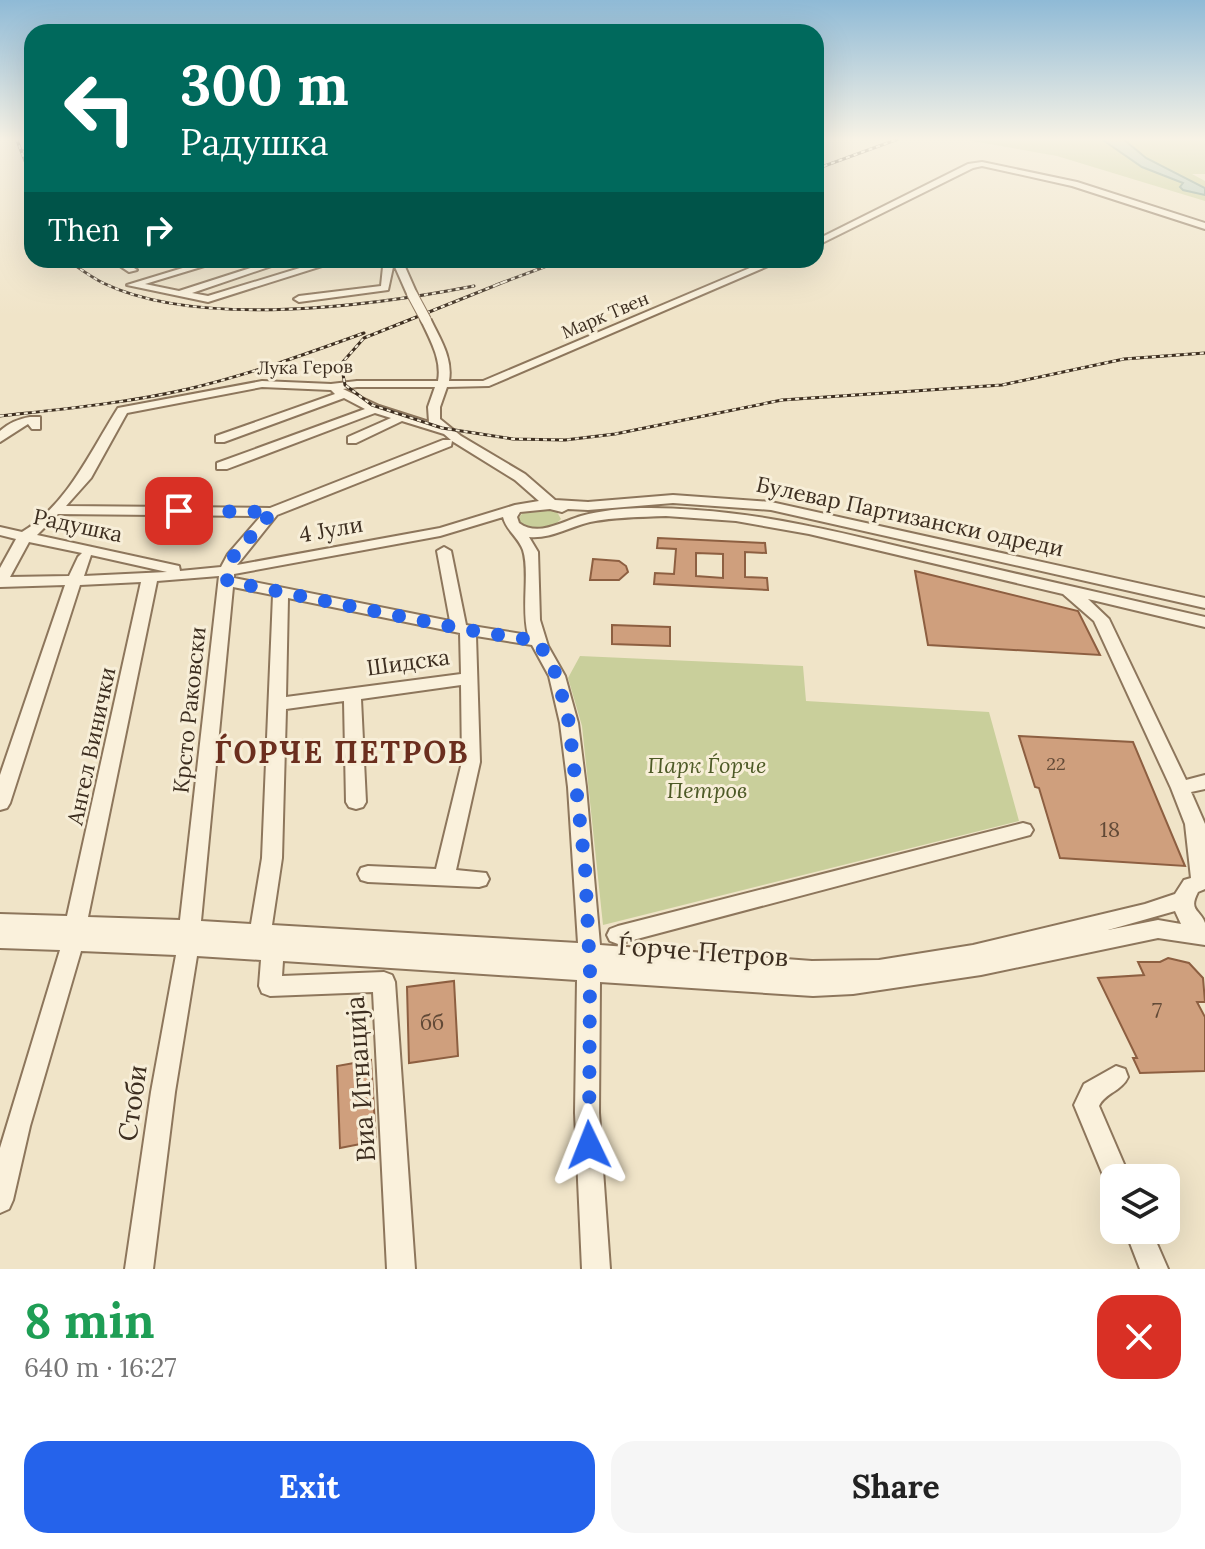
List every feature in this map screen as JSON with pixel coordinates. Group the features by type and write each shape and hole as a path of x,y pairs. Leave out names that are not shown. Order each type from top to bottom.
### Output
{"street":[{"path":"824,239 908,197"},
{"path":"1115,197 1205,226"},
{"path":"191,268 132,285 208,299 310,268"},
{"path":"176,295 256,268"},
{"path":"299,299 385,288 388,268"},
{"path":"401,268 445,368 443,384 433,408 444,433"},
{"name":"Марк Твен","path":"443,384 485,384 758,268"},
{"path":"254,285 267,295"},
{"name":"Лука Геров","path":"56,510 84,478 122,411 262,384 331,387 443,384"},
{"path":"331,387 375,409 444,433 511,471 568,513 562,528 541,549 532,576"},
{"path":"220,439 343,395"},
{"path":"222,466 375,409"},
{"path":"352,440 400,418"},
{"path":"0,438 15,424 25,420 36,420 36,426"},
{"path":"0,581 25,536 56,510 272,512 444,433"},
{"path":"511,471 521,484 516,510 510,520 531,552 532,620 538,641 557,676 569,723 585,867 590,962 587,1113 596,1269"},
{"path":"538,492 573,499 653,499"},
{"name":"Булевар Партизански одреди","path":"516,510 533,503 588,506 653,499 731,501 797,511 1205,603"},
{"name":"4 Јули","path":"0,581 194,574 227,576 451,530 516,510"},
{"name":"Крсто Раковски","path":"189,938 227,576 242,546 272,512"},
{"name":"Булевар Партизански одреди","path":"516,529 536,534 620,513 666,512 736,517 809,530 1205,622"},
{"name":"4 Јули","path":"451,530 492,526 516,529"},
{"name":"Радушка","path":"0,531 194,574"},
{"name":"Шидска","path":"444,551 471,678 471,762 444,877"},
{"path":"0,803 85,557"},
{"path":"227,576 281,591 463,629 538,641"},
{"name":"Ангел Винички","path":"0,1200 18,1126 74,934 150,577"},
{"path":"1069,590 1101,619 1200,830 1203,881"},
{"path":"267,943 279,704 281,591"},
{"path":"1101,619 1136,606"},
{"name":"Шидска","path":"279,704 471,678"},
{"name":"Шидска","path":"352,694 356,802"},
{"path":"1180,788 1205,782"},
{"path":"618,935 1023,830"},
{"path":"368,874 479,879"},
{"name":"Ѓорче Петров","path":"1203,881 1191,886 1183,900 1185,912 1205,936"},
{"name":"Ѓорче Петров","path":"0,939 74,934 590,962 812,970 879,969 973,954 1145,913 1183,900"},
{"name":"Ѓорче Петров","path":"0,923 74,934"},
{"name":"Ѓорче Петров","path":"590,962 813,986 853,984 981,966 1158,929 1205,936"},
{"name":"Стоби","path":"139,1269 163,1092 189,938"},
{"name":"Виа Игнација","path":"267,943 270,986 384,982 401,1269"},
{"path":"1111,1164 1086,1105 1093,1092 1116,1077"},
{"path":"1144,1244 1154,1269"}],"green space":[{"path":"550,508 561,519 551,526 533,529 518,519 524,511"},
{"name":"Парк Ѓорче Петров","path":"580,656 803,666 806,701 989,712 1019,821 603,925 582,726 568,678"}],"building":[{"path":"658,538 765,543 766,553 745,552 745,577 767,578 768,590 654,584 655,573 674,574 676,549 657,548","holes":["696,553 723,554 723,578 696,576"]},
{"path":"593,559 619,561 628,572 619,580 590,580"},
{"path":"915,571 1078,611 1100,655 928,645"},
{"path":"612,625 670,627 670,646 612,644"},
{"path":"1019,736 1133,742 1185,866 1060,858"},
{"path":"1168,958 1189,963 1203,978 1205,1002 1197,1002 1205,1017 1205,1071 1140,1073 1133,1058 1137,1058 1098,978 1144,975 1138,962 1160,962"},
{"path":"454,981 458,1056 409,1063 407,987"},
{"path":"371,1060 376,1141 340,1148 337,1066"}],"railway":[{"path":"79,268 103,283 142,297 187,306 236,309 337,306 474,286"},
{"path":"503,282 542,268"},
{"path":"496,285 503,282"},
{"path":"503,282 364,338 341,364 345,385 372,405 442,428 513,439 565,440 615,434 782,400 1002,385 1124,359 1205,353"},
{"path":"0,416 118,402 188,389 255,371 364,333"}],"district":[{"name":"ЃОРЧЕ ПЕТРОВ","path":"342,752"}],"route":[{"path":"179,511 272,512 233,557 227,570 227,581 468,630 538,641 557,676 569,723 577,787 589,923 589,1145"}]}
